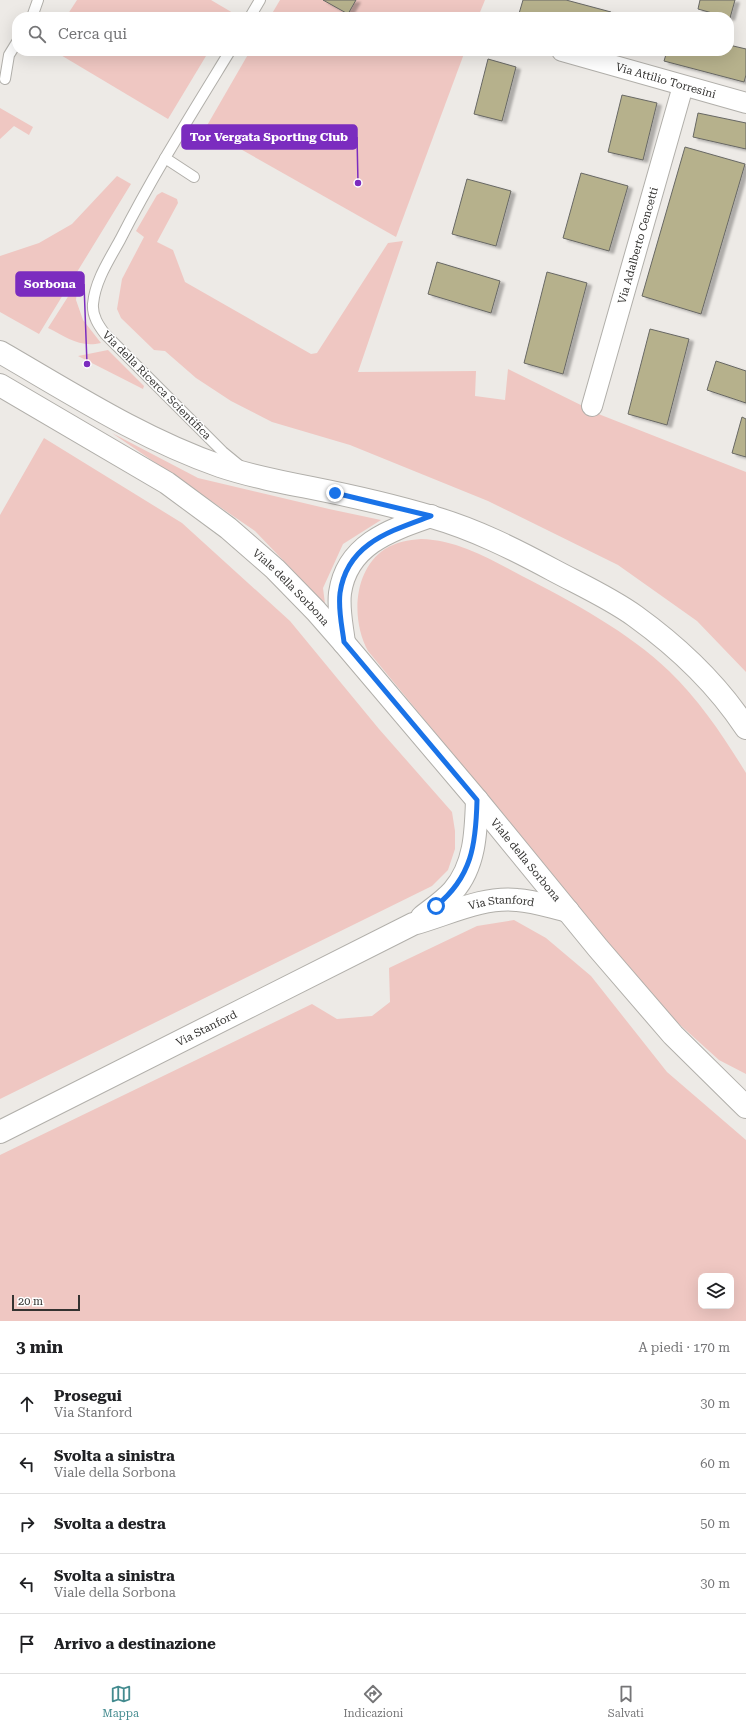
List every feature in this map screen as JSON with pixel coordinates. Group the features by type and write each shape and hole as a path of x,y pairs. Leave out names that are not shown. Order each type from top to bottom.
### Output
{"street":[{"name":"Via Attilio Torresini","path":"579,56 746,103"},
{"name":"Via Adalberto Cencetti","path":"592,406 683,86"},
{"path":"0,352 103,411 161,442 200,459 250,475 364,499 431,516 474,531 534,559 635,616 693,664 727,702 746,728"},
{"name":"Viale della Sorbona","path":"0,385 140,466 212,516 275,569 344,642 673,1035 746,1107"},
{"path":"344,642 340,611 340,593 345,576 352,562 366,546 383,534 431,516"},
{"name":"Via Stanford","path":"413,924 452,891 463,876 472,855 477,800"},
{"name":"Via Stanford","path":"0,1132 413,924 482,903 503,899 530,902 568,911"},
{"path":"703,1066 736,1086 746,1090"}],"lane":[{"path":"34,12 38,0"},
{"path":"253,12 260,0"},
{"path":"5,79 9,55 12,50"},
{"name":"Via della Ricerca Scientifica","path":"227,56 147,188 102,275 94,294 93,306 98,325 111,340 223,452 250,475"},
{"path":"165,158 194,177"}],"shaded area":[{"path":"77,0 211,0 231,12 69,12"},
{"path":"280,0 485,0 480,12 273,12"},
{"path":"62,56 206,56 168,119"},
{"path":"247,56 463,56 396,237 205,129"},
{"path":"0,108 33,127 29,135 14,126 0,139"},
{"path":"117,176 131,184 39,334 0,312 0,256 39,243 72,224"},
{"path":"162,192 177,199 178,203 157,242 173,250 185,282 311,354 317,353 388,243 403,241 358,372 476,371 475,396 505,400 508,369 601,415 746,472 746,672 697,621 618,565 488,501 350,445 272,422 231,401 196,378 165,351 154,350 121,318 117,309 122,279 144,237 136,231 157,195"},
{"path":"78,281 76,300 83,320 101,343 80,343 48,328"},
{"path":"108,350 144,386 143,389 78,356"},
{"path":"112,433 198,478 381,520 343,544 323,588 325,604 255,531"},
{"path":"44,438 182,523 290,621 379,729 452,812 455,831 455,849 448,870 432,886 0,1099 0,515"},
{"path":"421,539 448,543 486,557 580,607 618,631 669,671 691,695 720,733 746,773 746,1074 719,1060 678,1023 614,950 368,651 359,625 357,611 361,582 366,569 374,558 385,549 402,542"},
{"path":"514,920 546,938 591,976 667,1072 746,1140 746,1321 0,1321 0,1155 312,1004 337,1019 372,1016 390,1002 389,968 477,926"}],"building":[{"path":"323,0 356,0 349,12 344,12"},
{"path":"523,0 566,0 611,12 519,12"},
{"path":"700,0 735,0 732,12 709,12 698,9"},
{"path":"734,46 746,49 746,75 744,82 664,61 666,56 734,56"},
{"path":"488,59 516,67 502,121 474,114"},
{"path":"622,95 657,103 643,160 608,152"},
{"path":"698,113 746,123 746,149 693,137"},
{"path":"685,147 745,164 701,314 642,296"},
{"path":"581,173 628,186 609,251 563,238"},
{"path":"467,179 511,191 496,246 452,234"},
{"path":"437,262 500,281 491,313 428,294"},
{"path":"547,272 587,283 563,374 524,363"},
{"path":"650,329 689,339 667,425 628,414"},
{"path":"716,361 746,371 746,403 707,390"},
{"path":"742,417 746,419 746,457 732,453"}],"place":[{"name":"Tor Vergata Sporting Club","path":"358,183"},
{"name":"Sorbona","path":"87,364"}],"route":[{"path":"335,493 431,516 383,534 366,546 348,568 340,593 340,611 344,642 477,800 475,836 472,855 457,886 436,906"}]}
